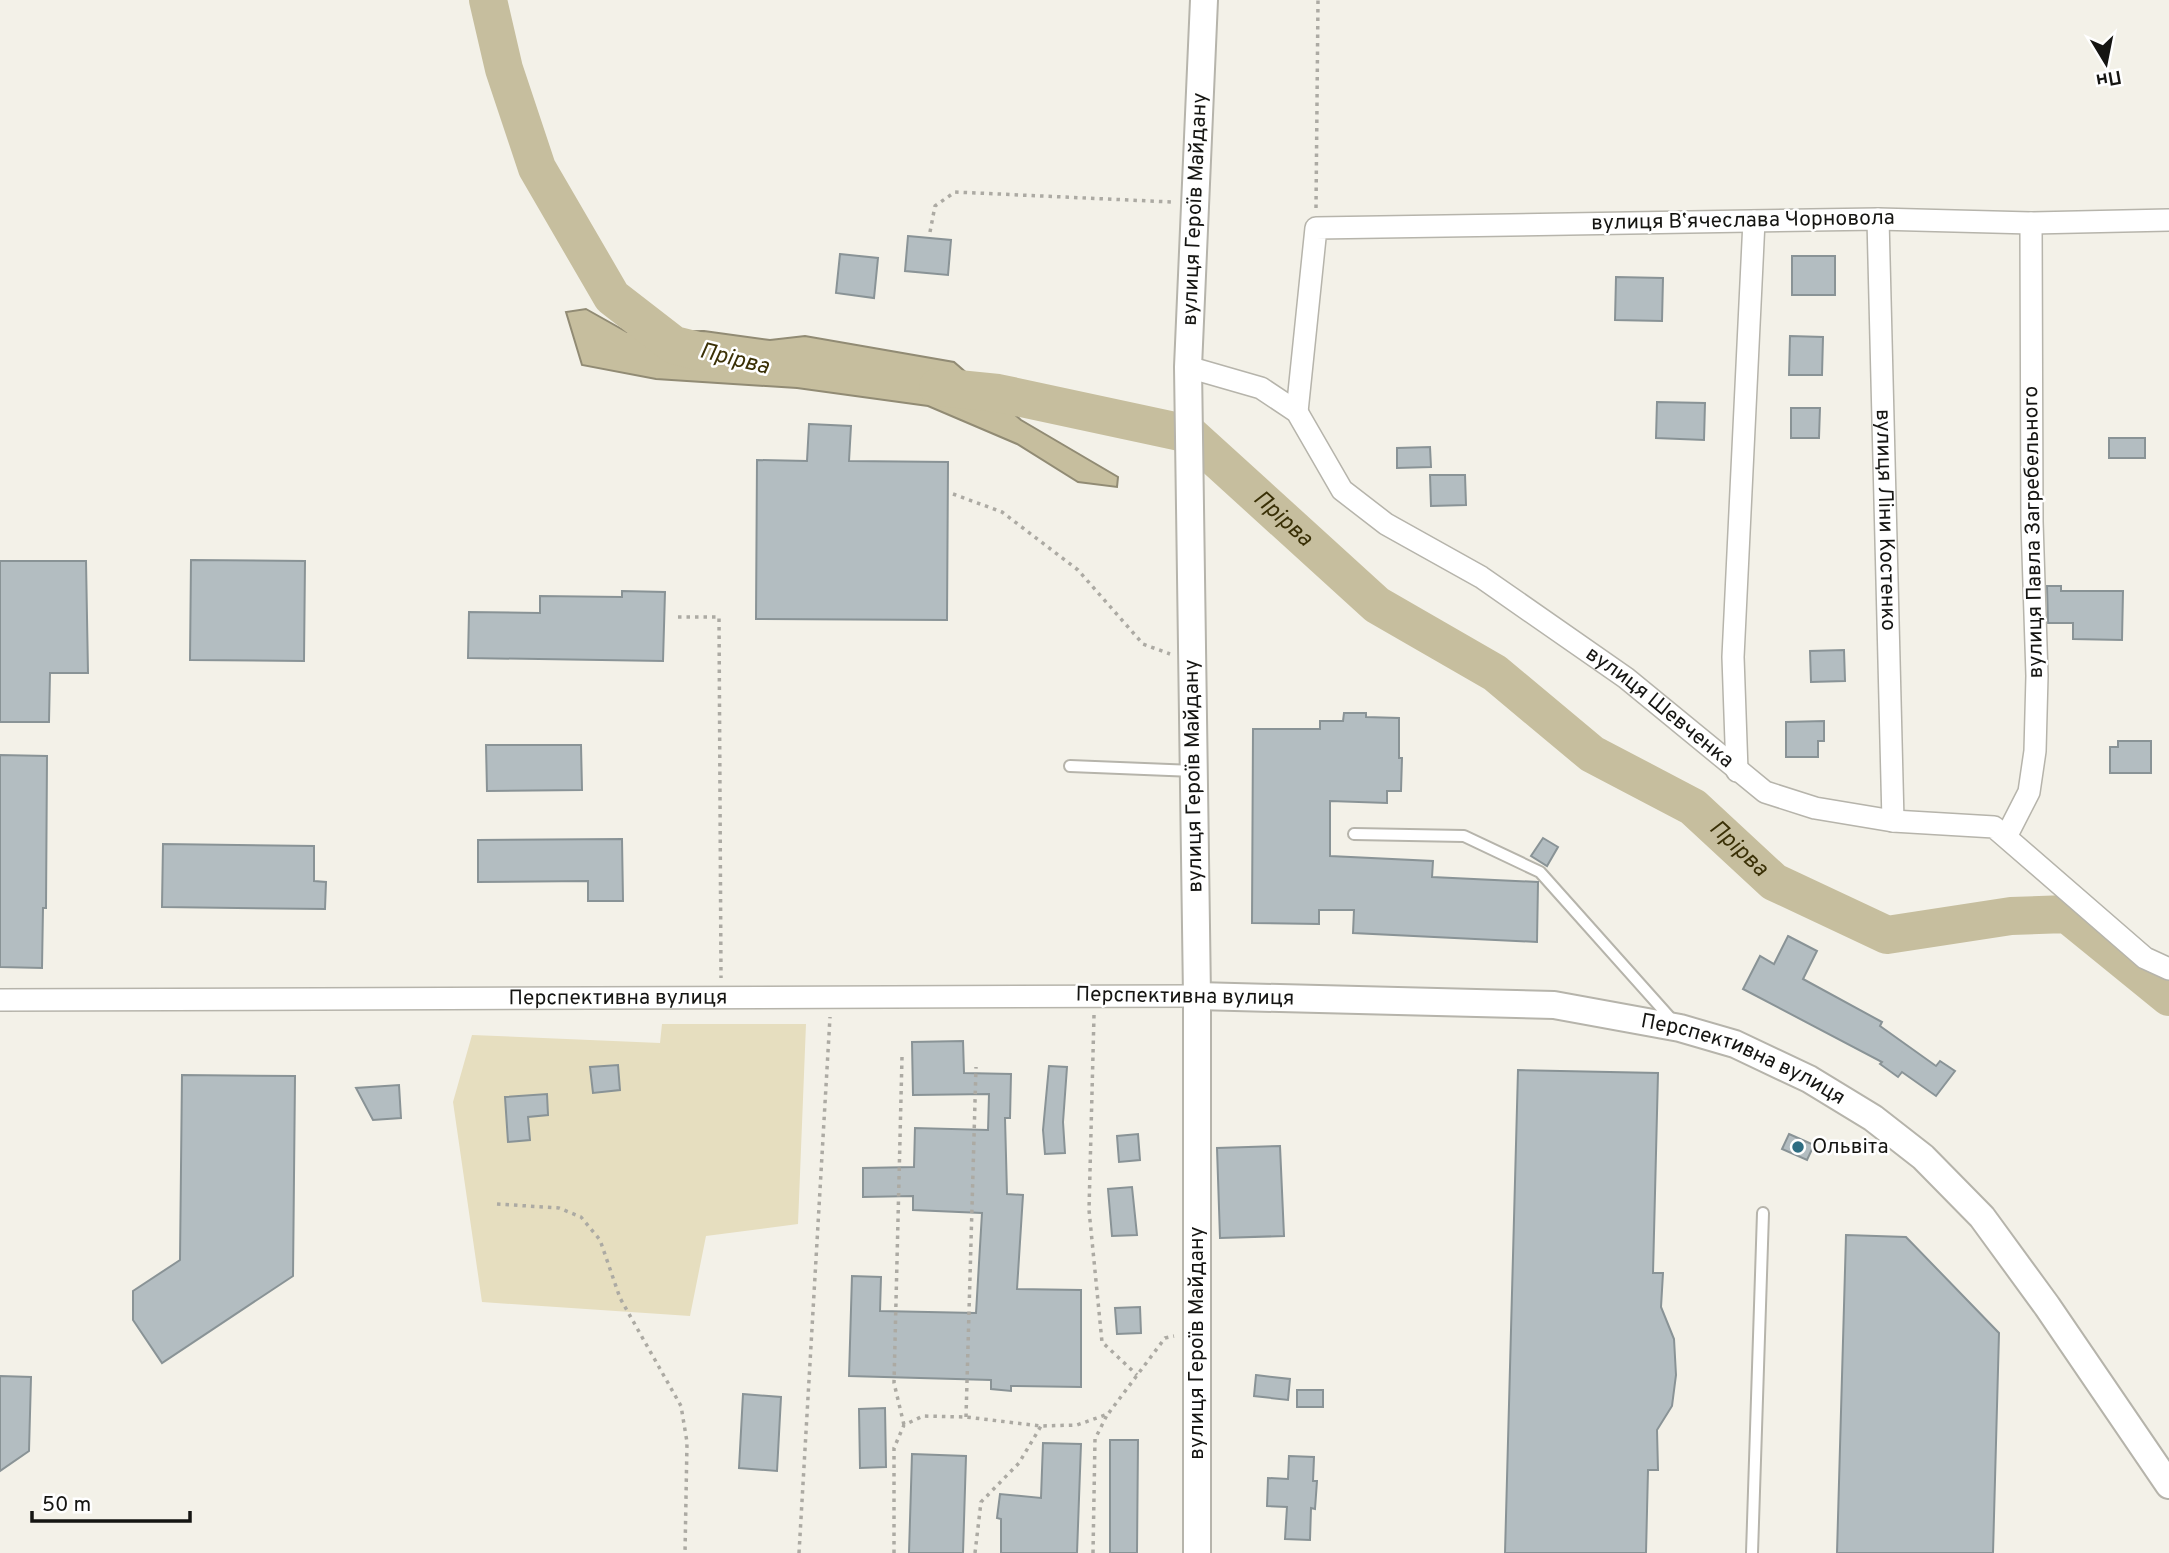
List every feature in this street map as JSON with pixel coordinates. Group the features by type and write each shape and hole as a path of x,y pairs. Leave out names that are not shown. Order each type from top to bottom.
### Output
{"street":[{"name":"вулиця Героїв Майдану","path":"1197,1553 1197,996 1188,367 1205,0"},
{"name":"вулиця Вʼячеслава Чорновола","path":"1316,228 1754,220 1878,219 2031,223 2169,220"},
{"name":"вулиця Ліни Костенко","path":"1878,219 1893,821"},
{"path":"1737,771 1733,657 1754,220"},
{"name":"вулиця Павла Загребельного","path":"2007,835 2029,792 2035,751 2037,676 2032,522 2031,223"},
{"path":"1297,412 1316,228"},
{"name":"вулиця Шевченка","path":"1188,367 1261,388 1297,412 1342,490 1386,524 1481,577 1626,678 1765,792 1815,808 1893,821 1994,827 2007,835 2145,958 2169,969"},
{"name":"Перспективна вулиця","path":"0,1000 1197,996 1554,1005 1680,1028 1735,1044 1809,1079 1872,1118 1923,1157 1982,1217 2047,1306 2169,1485"}],"lane":[{"path":"1070,766 1194,771"},
{"path":"1354,834 1464,836 1541,872 1680,1028"},
{"path":"1752,1553 1763,1213"}],"path":[{"path":"1316,228 1318,0"},
{"path":"930,232 934,206 954,192 1195,203"},
{"path":"953,494 1002,512 1078,570 1143,644 1193,662"},
{"path":"678,617 719,617 721,997"},
{"path":"1094,996 1089,1210 1102,1342 1137,1375"},
{"path":"799,1553 831,997"},
{"path":"894,1553 894,1448 904,1425 894,1383 902,1057"},
{"path":"965,1417 976,1067"},
{"path":"497,1204 559,1208 581,1217 600,1240 620,1298 681,1406 687,1441 685,1553"},
{"path":"1093,1553 1095,1439 1108,1413 1164,1338 1197,1332"},
{"path":"904,1425 923,1416 965,1417 1041,1426 1077,1425 1108,1413"},
{"path":"975,1553 981,1502 1019,1463 1041,1426"}],"shaded area":[{"path":"662,1024 806,1024 798,1224 706,1236 690,1316 482,1302 453,1102 472,1035 660,1043"}],"water":[{"path":"586,309 627,332 704,331 770,340 805,336 954,362 1021,420 1118,477 1117,487 1078,482 1017,444 928,406 797,388 656,379 582,365 566,312"}],"building":[{"path":"908,236 951,240 948,275 905,271"},
{"path":"840,254 878,258 874,298 836,293"},
{"path":"1792,256 1835,256 1835,295 1792,295"},
{"path":"1616,277 1663,278 1662,321 1615,320"},
{"path":"1790,336 1823,337 1822,375 1789,375"},
{"path":"1657,402 1705,403 1704,440 1656,438"},
{"path":"1791,408 1820,408 1819,438 1791,438"},
{"path":"809,424 851,426 849,461 948,462 947,620 756,619 757,460 807,461"},
{"path":"2109,438 2145,438 2145,458 2109,458"},
{"path":"1430,447 1431,467 1397,468 1397,448"},
{"path":"1430,475 1465,475 1466,505 1431,506"},
{"path":"191,560 305,561 304,661 190,660"},
{"path":"0,561 86,561 88,673 50,673 49,722 0,722"},
{"path":"2047,586 2061,586 2061,591 2123,591 2122,640 2073,639 2073,623 2048,623"},
{"path":"622,591 665,592 663,661 468,658 469,612 540,613 540,596 622,597"},
{"path":"1844,650 1845,681 1811,682 1810,651"},
{"path":"1344,713 1399,718 1401,791 1387,791 1387,803 1330,801 1330,856 1433,861 1432,877 1538,882 1537,942 1353,933 1354,910 1319,910 1319,924 1252,923 1253,729 1320,729 1320,721 1343,721"},
{"path":"1824,721 1824,741 1818,741 1818,757 1786,757 1786,722"},
{"path":"2118,741 2151,741 2151,773 2110,773 2110,747 2118,747"},
{"path":"486,745 581,745 582,790 487,791"},
{"path":"0,755 47,756 46,908 43,908 42,968 0,967"},
{"path":"1543,838 1558,847 1547,866 1531,856"},
{"path":"622,839 623,901 588,901 588,881 478,882 478,840"},
{"path":"163,844 314,846 314,881 326,882 325,909 162,907"},
{"path":"1788,936 1817,951 1803,979 1882,1022 1880,1026 1936,1066 1940,1061 1955,1071 1936,1096 1902,1072 1898,1077 1880,1064 1882,1062 1743,989 1760,956 1774,964"},
{"path":"963,1041 964,1073 1011,1074 1010,1118 1005,1118 1007,1194 1023,1195 1017,1289 1081,1290 1081,1387 1011,1386 1011,1391 991,1389 991,1380 849,1376 852,1276 881,1277 880,1311 976,1313 982,1213 913,1210 913,1196 863,1197 863,1168 914,1167 915,1128 988,1130 989,1094 913,1095 912,1042"},
{"path":"618,1065 620,1090 593,1093 590,1067"},
{"path":"1049,1066 1067,1067 1063,1122 1065,1153 1045,1154 1043,1130"},
{"path":"1518,1070 1658,1073 1653,1273 1663,1273 1661,1307 1674,1339 1676,1375 1672,1406 1657,1430 1658,1470 1648,1470 1646,1553 1505,1553"},
{"path":"182,1075 295,1076 293,1276 162,1363 133,1320 133,1291 180,1260"},
{"path":"399,1085 401,1118 373,1120 356,1088"},
{"path":"547,1094 548,1115 528,1117 530,1140 508,1142 505,1097"},
{"path":"1138,1134 1140,1160 1119,1162 1117,1136"},
{"name":"Ольвіта","path":"1789,1134 1814,1145 1807,1160 1782,1149"},
{"path":"1280,1146 1284,1236 1220,1238 1217,1148"},
{"path":"1132,1187 1137,1235 1112,1236 1108,1189"},
{"path":"1846,1235 1906,1237 1999,1333 1993,1553 1837,1553"},
{"path":"1140,1307 1141,1333 1117,1334 1115,1308"},
{"path":"1256,1375 1290,1379 1288,1400 1254,1396"},
{"path":"0,1376 31,1377 29,1451 0,1471"},
{"path":"1297,1390 1323,1390 1323,1407 1297,1407"},
{"path":"743,1394 781,1397 777,1471 739,1468"},
{"path":"885,1408 886,1467 860,1468 859,1409"},
{"path":"1110,1440 1138,1440 1137,1553 1110,1553"},
{"path":"1043,1443 1081,1444 1077,1553 1001,1553 1001,1519 997,1518 1000,1494 1041,1498"},
{"path":"912,1454 966,1456 963,1553 909,1553"},
{"path":"1289,1456 1314,1457 1313,1481 1317,1481 1315,1509 1311,1508 1310,1540 1285,1539 1287,1507 1267,1506 1268,1478 1288,1479"}],"waterway":[{"name":"Прірва","path":"488,0 504,69 537,168 612,297 674,345 702,352"},
{"name":"Прірва","path":"938,387 998,393 1189,434 1377,605 1495,673 1592,754 1693,807 1774,882 1887,935 2011,916 2067,914 2169,997"}],"place":[{"name":"Ольвіта","path":"1798,1147"}]}
